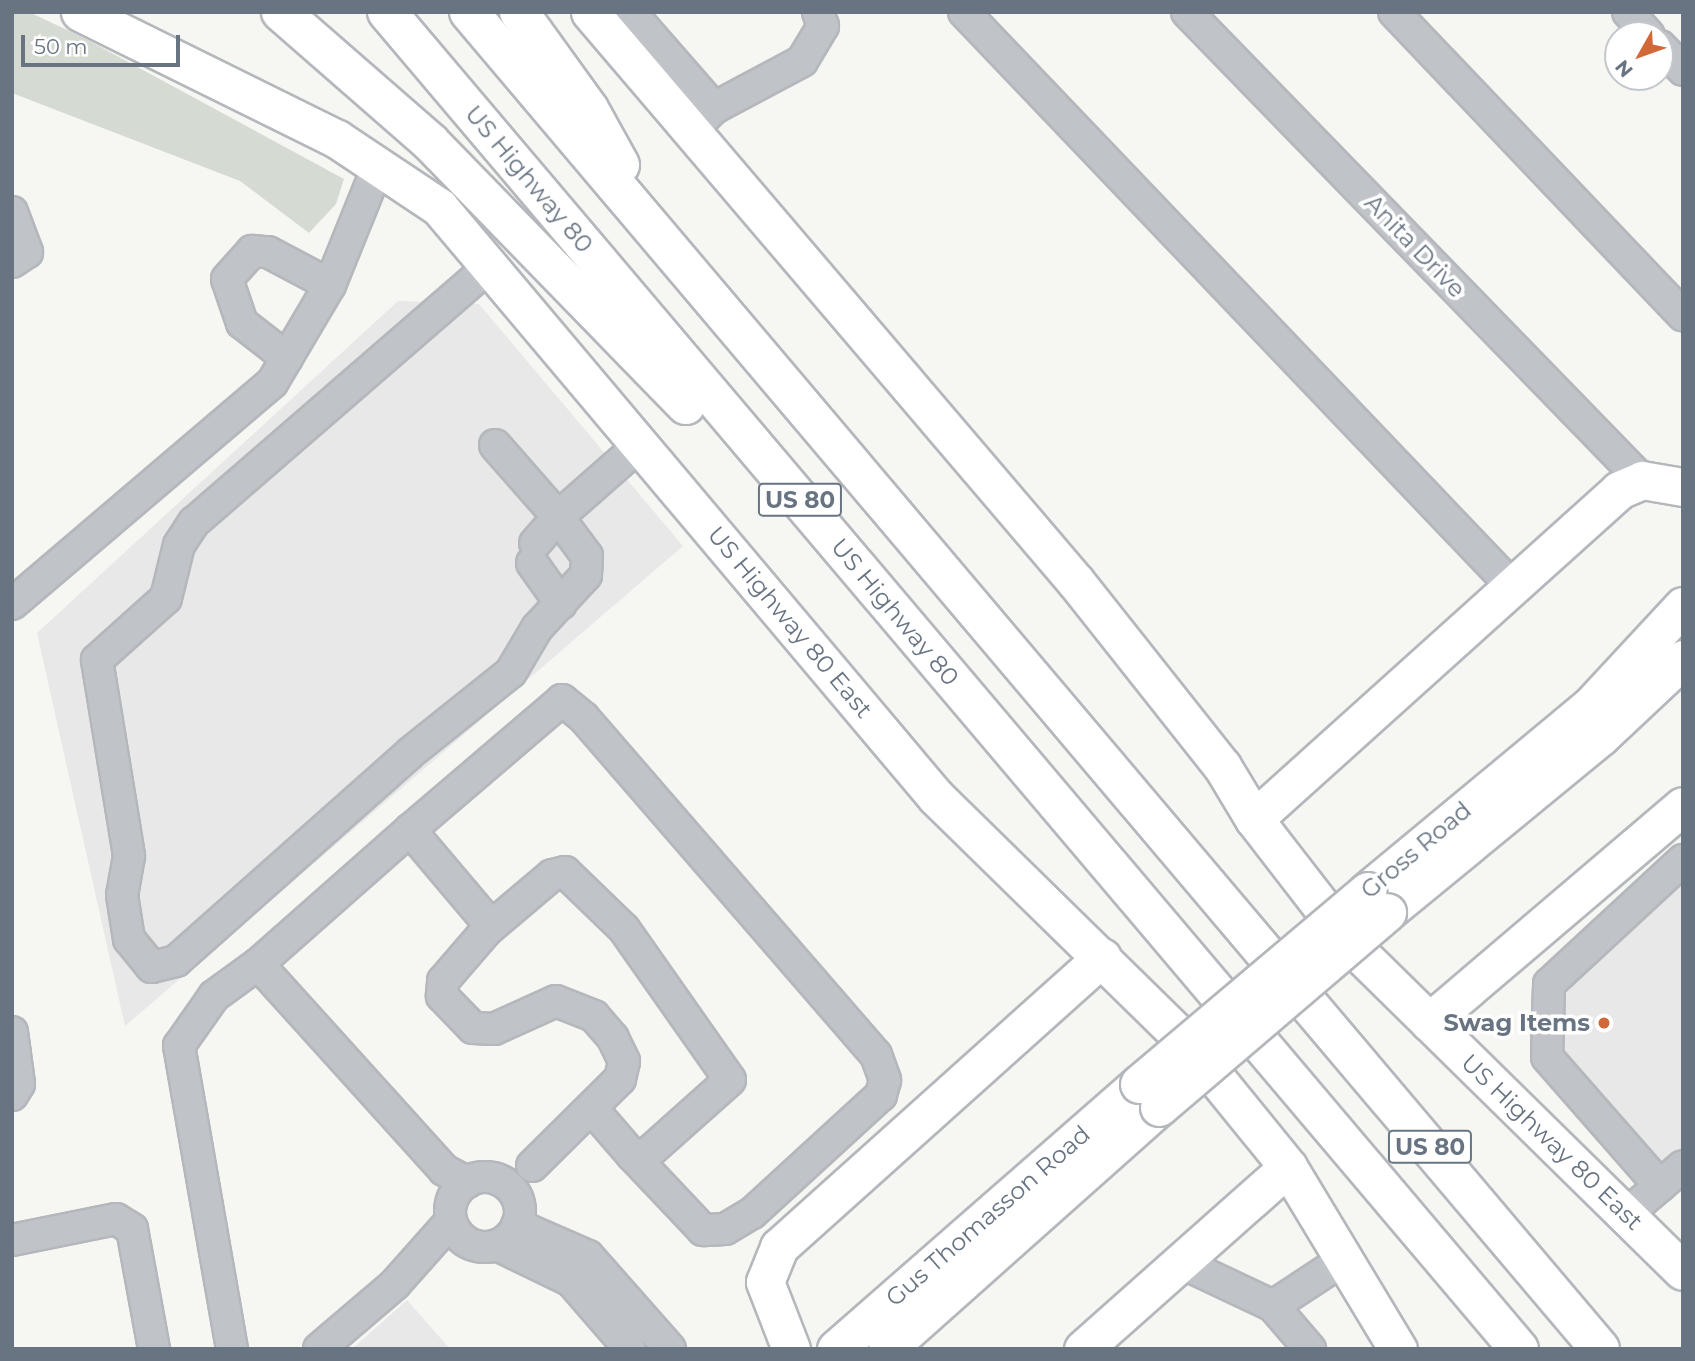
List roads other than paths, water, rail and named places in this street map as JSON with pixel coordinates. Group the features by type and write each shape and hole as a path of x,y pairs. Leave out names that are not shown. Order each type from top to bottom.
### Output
{"highway":[{"path":"281,12 430,142 645,360 763,491 875,589"},
{"name":"US Highway 80","path":"387,12 1519,1349"},
{"name":"US 80","path":"469,12 1261,945 1600,1349"},
{"path":"519,12 589,109 661,239"}],"main road":[{"name":"US Highway 80 East","path":"80,12 379,164 439,207 943,805 1102,957 1189,1045 1288,1167 1343,1260 1387,1344"},
{"name":"US Highway 80 East","path":"594,13 702,120 1222,766 1254,819 1353,947 1628,1213 1678,1257"},
{"path":"1642,480 1683,507"},
{"path":"1254,819 1619,490 1642,480 1683,487"},
{"name":"Gross Road","path":"1149,1095 1377,902 1589,707 1683,606"},
{"name":"Gross Road","path":"1377,902 1600,737 1683,659"},
{"path":"1429,1022 1683,806"},
{"path":"791,1349 770,1301 765,1282 779,1247 1102,957"},
{"name":"Gus Thomasson Road","path":"845,1341 1149,1095"},
{"name":"Gus Thomasson Road","path":"887,1349 1149,1095"},
{"path":"1083,1349 1288,1167"},
{"path":"770,1301 805,1330 845,1341"}],"street":[{"path":"630,12 702,120 802,61 823,26 818,12"},
{"path":"964,12 1512,586"},
{"name":"Anita Drive","path":"1187,12 1642,480"},
{"path":"1394,12 1683,316"},
{"path":"12,604 272,383 330,285 379,164"},
{"path":"12,212 27,252 12,262"},
{"path":"287,359 242,323 227,279 252,251 268,252 330,285"},
{"path":"490,266 194,522 179,545 166,598 97,660 130,856 122,895 129,939 152,967 176,961 410,753 511,673 537,628 586,575 587,556 558,517 495,445"},
{"path":"561,604 533,553 558,517 640,445"},
{"path":"232,1349 179,1046 214,996 258,964 562,699 876,1055 886,1080 871,1104 752,1213 724,1228 703,1230 594,1111"},
{"path":"410,830 491,926"},
{"path":"1660,1186 1547,1057 1549,984 1683,860"},
{"path":"507,1211 532,1166 594,1111 620,1079 624,1061 594,1017 556,1001 494,1029 473,1028 442,996 458,957 552,875 565,872 625,929 730,1080 647,1154 632,1155"},
{"path":"258,964 457,1202 507,1211 588,1256 670,1349"},
{"path":"12,1032 19,1084 12,1095"},
{"path":"1628,1213 1683,1166"},
{"path":"457,1202 507,1211 630,1349"},
{"path":"319,1349 395,1283 457,1202"},
{"path":"12,1240 116,1219 132,1229 155,1349"},
{"path":"1273,1306 1343,1260"},
{"path":"1180,1262 1273,1306 1310,1349"}],"place":[{"name":"Swag Items","path":"1604,1023"}]}
